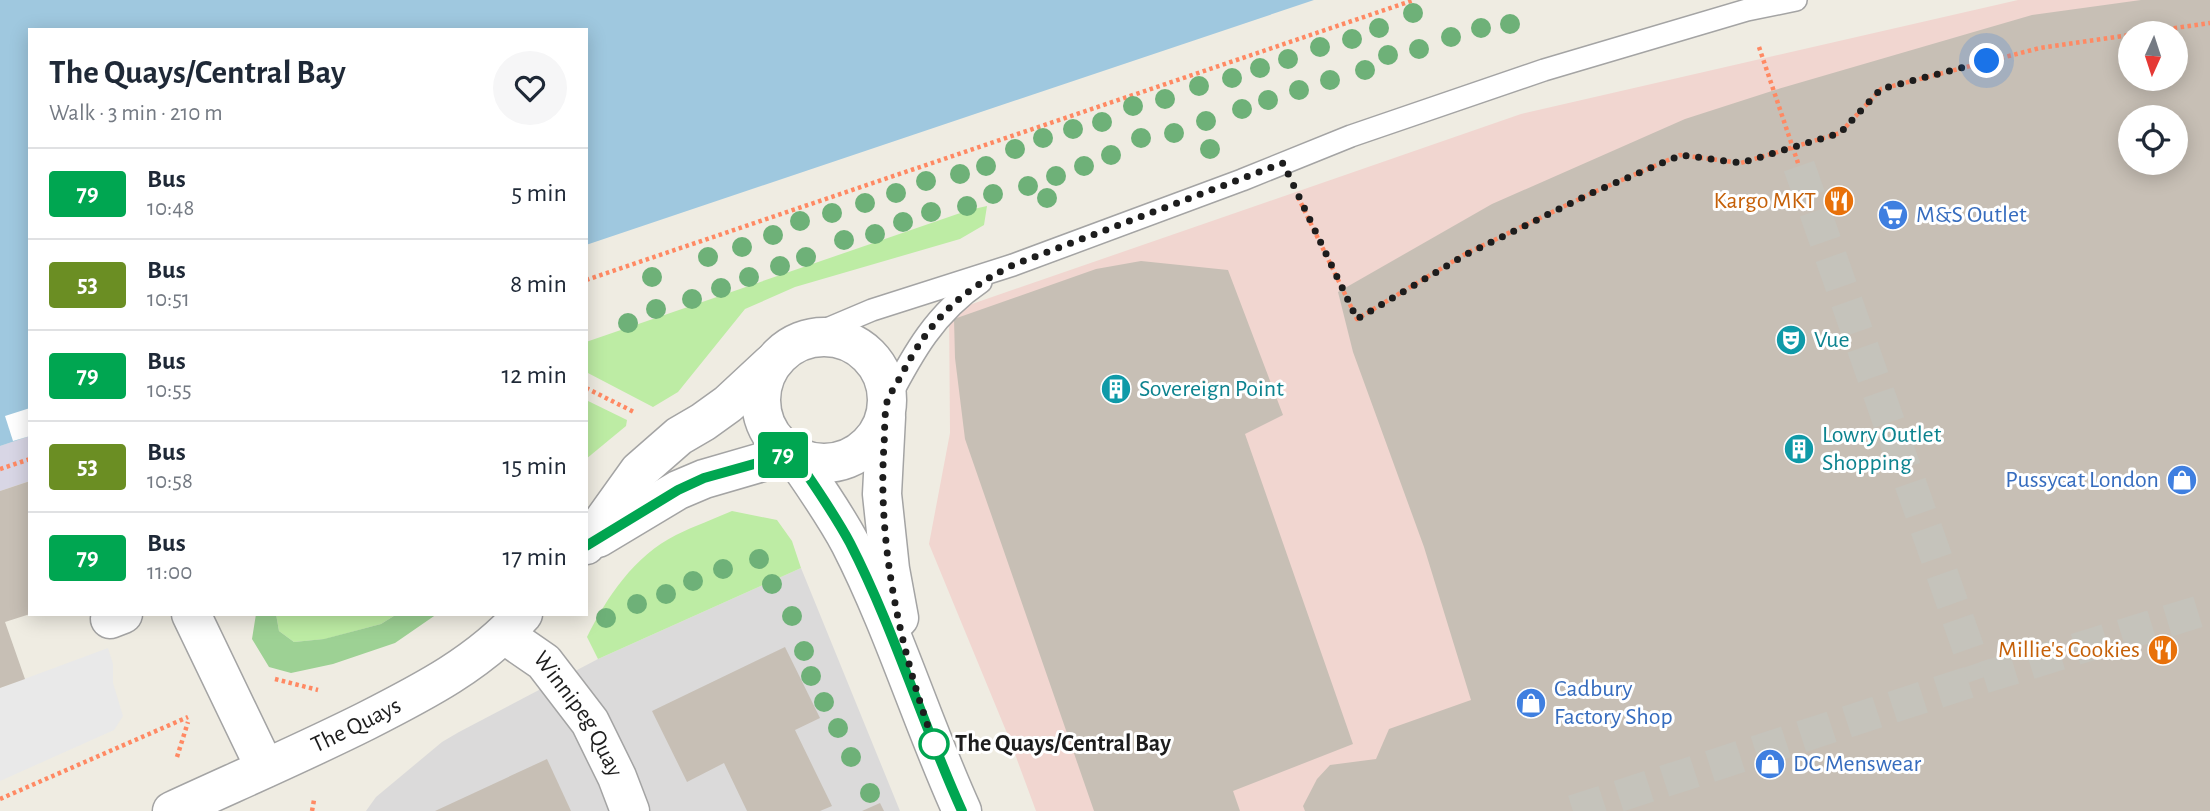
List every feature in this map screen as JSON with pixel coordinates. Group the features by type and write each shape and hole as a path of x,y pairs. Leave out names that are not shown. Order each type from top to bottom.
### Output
{"street":[{"path":"588,542 639,471 679,436 728,404 787,351 824,336 845,340 857,346 877,364 887,388 882,494 902,635 918,700"},
{"path":"787,351 764,380 761,405 768,430 778,443 793,455 849,542 918,700 947,779 962,811"},
{"path":"588,544 678,490 704,478 793,455 819,463 844,460 860,452 874,439 887,408"},
{"path":"192,616 265,768"},
{"name":"The Quays","path":"172,811 326,741 407,700 457,672 514,625"},
{"name":"Winnipeg Quay","path":"514,625 590,722 630,811"}],"lane":[{"path":"787,351 872,310 1013,265 1351,136 1544,70 1747,10 1796,0"},
{"path":"887,408 924,337 942,314 985,279 1013,265"}],"path":[{"path":"588,278 1414,0"},
{"path":"2188,26 2210,23"},
{"path":"1283,163 1357,319 1467,254 1594,192 1681,155 1741,163 1840,133 1881,89 2040,48 2118,37"},
{"path":"1760,51 1799,166"},
{"path":"588,389 641,416"},
{"path":"0,469 28,460"},
{"path":"177,758 190,717 189,706"},
{"path":"0,800 190,717"}],"shaded area":[{"name":"Lowry Outlet Shopping","path":"2018,0 2210,0 2210,811 1036,811 929,544 950,433 949,312 1521,114"},
{"path":"28,437 28,482 0,491 0,446"},
{"path":"801,568 900,811 366,811 376,797 442,742 459,732 598,659"},
{"path":"108,648 113,664 113,683 123,716 114,730 0,781 0,688"}],"green space":[{"path":"987,206 984,225 960,239 795,287 745,309 678,392 653,407 588,373 588,341"},
{"path":"588,401 627,420 626,426 588,457"},
{"path":"732,511 777,520 792,541 801,568 598,659 587,637 603,607 623,579 647,554 661,544"},
{"path":"256,616 276,616 279,631 294,642 324,639 381,624 394,616 434,616 395,643 333,664 291,673 269,667 252,639"},
{"path":"276,616 394,616 381,624 325,639 294,642 279,631"}],"water":[{"path":"0,0 1314,0 588,244 588,28 28,28 28,437 0,446"}],"pier":[{"path":"28,409 28,437 13,441 5,416"}],"building":[{"name":"Lowry Outlet Shopping","path":"2141,0 2210,0 2210,811 1305,811 1303,806 1317,779 1330,765 1376,759 1389,729 1471,700 1424,547 1353,352 1338,292 1492,204 1685,119 2032,15"},
{"path":"1141,261 1228,270 1283,415 1245,434 1353,744 1233,791 1240,811 1094,811 965,439 955,358 954,319 1096,269"},
{"path":"28,482 28,615 5,622 25,679 0,688 0,491"},
{"path":"785,647 820,718 795,730 832,806 820,811 747,811 724,763 687,782 652,711"},
{"path":"547,759 571,811 435,811"},
{"path":"880,803 884,811 862,811"}],"tunnel":[{"path":"1799,166 1979,679"},
{"path":"1573,811 1979,679 2210,608"}],"bus line":[{"name":"79","path":"588,545 678,490 704,478 790,454 795,457 849,542 918,700 947,779 962,811"}],"place":[{"name":"Kargo MKT","path":"1839,201"},
{"name":"M&S Outlet","path":"1893,215"},
{"name":"Vue","path":"1791,340"},
{"name":"Sovereign Point","path":"1116,389"},
{"name":"Lowry Outlet Shopping","path":"1799,449"},
{"name":"Pussycat London","path":"2182,480"},
{"name":"Millie's Cookies","path":"2163,650"},
{"name":"Cadbury Factory Shop","path":"1531,703"},
{"name":"The Quays/Central Bay","path":"934,744"},
{"name":"DC Menswear","path":"1770,764"}],"route":[{"path":"934,744 937,752 918,700 890,569 882,494 886,415 888,401 896,384 932,325 961,296 985,279 1013,265 1283,163 1357,319 1467,254 1594,192 1681,155 1741,163 1840,133 1881,89 1987,61"}]}
